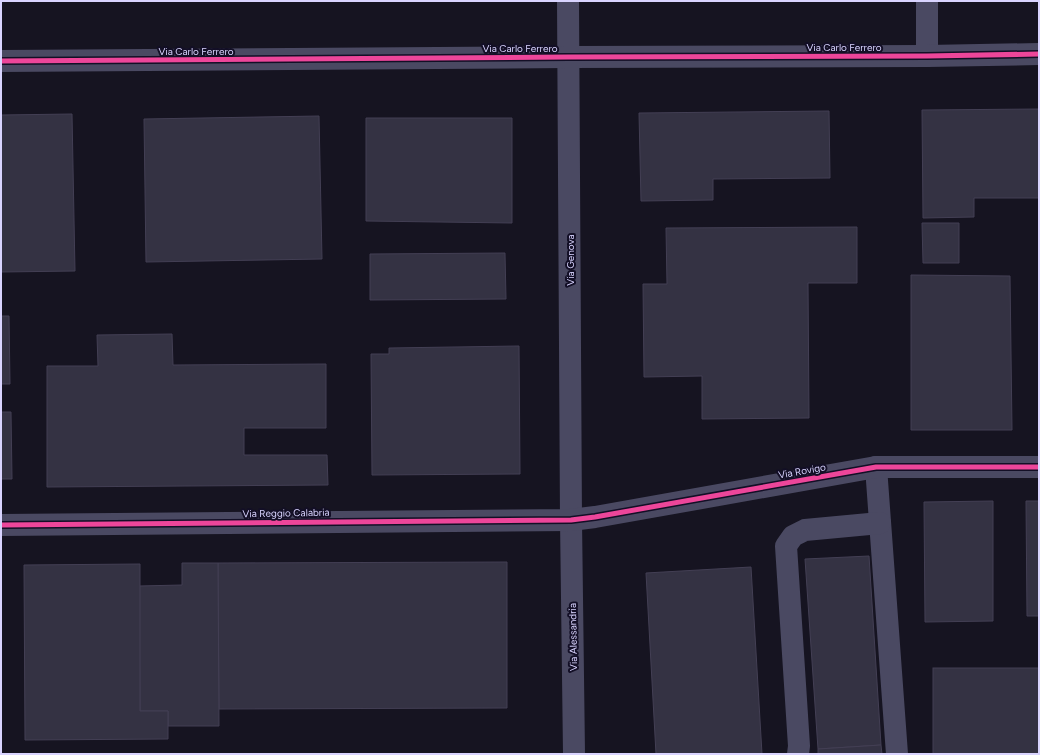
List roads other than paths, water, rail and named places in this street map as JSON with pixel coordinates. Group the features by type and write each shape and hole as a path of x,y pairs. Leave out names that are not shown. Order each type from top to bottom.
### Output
{"street":[{"name":"Via Genova","path":"568,1 571,520"},
{"path":"927,1 927,56"},
{"name":"Via Carlo Ferrero","path":"1,61 927,56 1039,54"},
{"path":"876,467 897,754"},
{"name":"Via Rovigo","path":"571,520 876,467 1039,467"},
{"name":"Via Reggio Calabria","path":"1,525 571,520"},
{"name":"Via Alessandria","path":"571,520 574,754"},
{"path":"798,754 799,746 786,546 793,536 805,530 880,523"}]}
